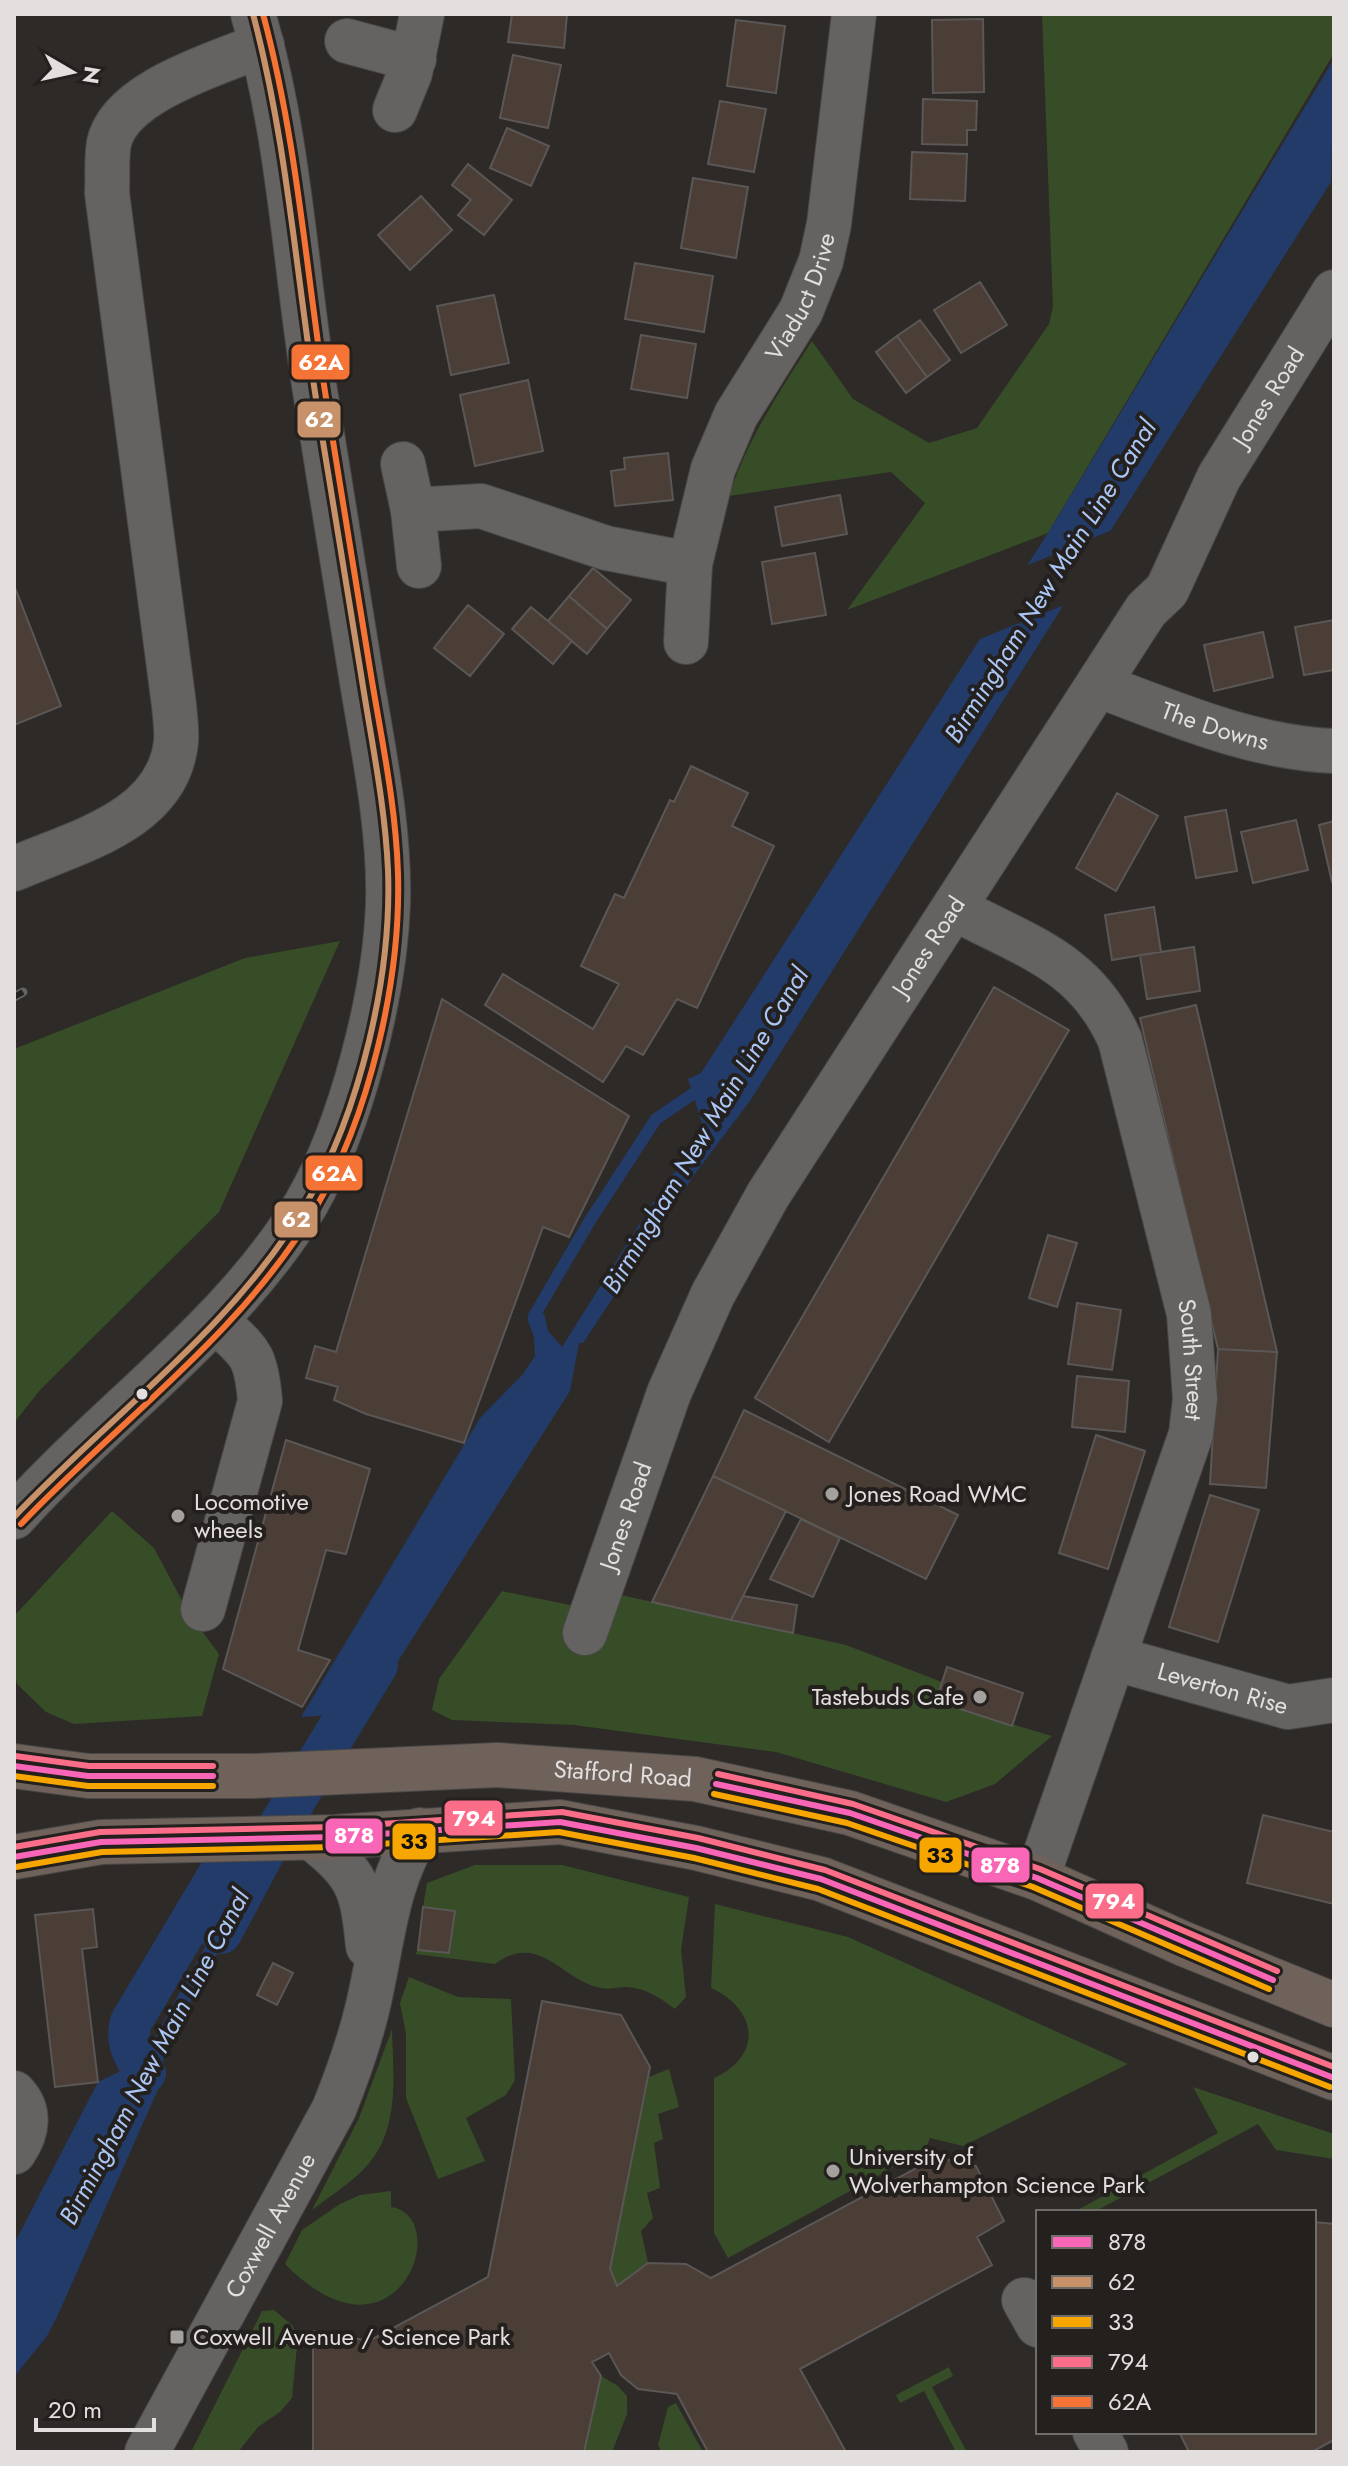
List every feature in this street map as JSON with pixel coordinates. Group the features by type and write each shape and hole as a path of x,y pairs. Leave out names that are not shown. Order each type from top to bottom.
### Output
{"highway":[{"name":"Stafford Road","path":"14,1766 88,1776 253,1776 497,1765 695,1779 850,1813 1037,1878 1334,2005"},
{"path":"14,1857 101,1842 325,1842 420,1830 560,1822 696,1848 821,1879 1334,2078"}],"street":[{"path":"395,110 414,59 422,14"},
{"name":"Viaduct Drive","path":"686,642 690,564 713,469 736,415 801,311 821,261 829,224 854,14"},
{"path":"14,869 124,820 150,802 166,777 176,743 174,705 107,193 109,141 126,112 158,89 258,30 283,151 306,336 379,785 388,903 379,981 357,1078 334,1146 308,1200 271,1260 215,1320 123,1406 14,1517"},
{"path":"347,41 414,59"},
{"name":"Jones Road","path":"585,1633 669,1393 713,1294 768,1195 956,909 1146,610 1167,590 1219,477 1334,292"},
{"path":"403,464 413,510 419,566"},
{"path":"413,510 481,506 606,548 690,564"},
{"name":"The Downs","path":"1100,686 1208,726 1269,742 1334,751"},
{"name":"South Street","path":"956,909 1072,971 1106,1008 1120,1040 1189,1314 1195,1399 1191,1434 1037,1878"},
{"path":"203,1609 260,1401 257,1368 252,1355 215,1320"},
{"name":"Leverton Rise","path":"1113,1658 1288,1707 1334,1700"},
{"name":"Coxwell Avenue","path":"147,2452 334,2109 355,2056 372,1989 389,1896 405,1853 420,1830"},
{"name":"Coxwell Avenue","path":"325,1842 345,1865 363,1897 372,1989"},
{"path":"14,2093 26,2110 26,2123 21,2142 14,2152"},
{"path":"1096,2434 1106,2452"}],"green space":[{"path":"1042,14 1334,14 1334,53 1048,533 847,610 925,503 891,472 729,496 755,435 812,341 853,399 929,443 977,428 1049,324 1053,307"},
{"path":"340,941 219,1212 40,1390 14,1423 14,1049 245,958"},
{"path":"112,1511 154,1548 188,1612 219,1654 202,1716 74,1724 46,1712 17,1684 14,1667 15,1615"},
{"path":"594,1589 846,1645 942,1682 936,1701 1052,1736 995,1784 946,1802 776,1752 574,1725 452,1720 432,1710 439,1679 502,1591 570,1605"},
{"path":"475,1865 562,1865 689,1897 681,1950 686,1997 675,2009 640,1989 604,1989 587,1984 538,1955 511,1955 495,1964 415,1954 418,1950 450,1953 455,1911 423,1907 427,1883"},
{"path":"715,1904 848,1937 1128,2064 963,2146 930,2138 925,2150 728,2258 714,2233 714,2078 741,2057 747,2045 748,2032 738,2008 711,1988"},
{"path":"409,1977 458,1997 511,1999 515,2080 506,2095 466,2118 485,2161 438,2179 406,2098 406,2034 400,2003"},
{"path":"392,2029 393,2098 380,2147 357,2175 312,2210 359,2118"},
{"path":"669,2069 679,2107 658,2114 663,2139 654,2143 660,2188 647,2193 653,2218 641,2231 648,2263 617,2286 610,2269 649,2077"},
{"path":"1193,2087 1334,2134 1334,2159 1276,2150 1258,2124 1098,2210 1078,2210 1218,2133"},
{"path":"391,2191 391,2207 409,2217 417,2236 415,2259 404,2282 385,2299 358,2305 324,2295 285,2264 302,2230 340,2204 360,2195"},
{"path":"274,2310 293,2326 297,2346 292,2398 280,2412 258,2427 238,2452 191,2452 262,2311"},
{"path":"949,2367 953,2376 932,2387 967,2452 956,2452 924,2391 900,2403 896,2395"},
{"path":"601,2376 618,2386 627,2396 627,2414 612,2452 584,2452"},
{"path":"676,2403 703,2452 661,2452 658,2445 668,2407"}],"water":[{"path":"1334,59 1331,182 750,1101 694,1175 583,1343 579,1343 570,1391 365,1713 301,1717 480,1418 523,1374 535,1356 534,1337 527,1318 544,1313 548,1331 562,1347 669,1177 683,1166 703,1126 688,1079 701,1073 1048,533"},
{"path":"257,1882 165,2048 160,2085 57,2317 47,2336 14,2377 14,2244 98,2082 133,2065 120,2042 125,2017 137,2024 134,2040 145,2047 151,2044 240,1884"}],"pier":[{"path":"1117,528 1069,603 975,641 1021,568"}],"building":[{"path":"512,14 567,14 564,48 508,42"},
{"path":"983,19 984,92 933,93 932,20"},
{"path":"736,20 785,26 776,93 727,86"},
{"path":"513,55 561,65 548,128 500,118"},
{"path":"923,99 977,101 976,130 967,130 967,145 922,144"},
{"path":"720,101 766,109 754,172 708,164"},
{"path":"507,128 549,146 531,186 490,168"},
{"path":"912,152 967,154 965,201 910,199"},
{"path":"468,164 512,200 484,235 458,215 471,200 452,185"},
{"path":"693,178 748,187 736,258 681,248"},
{"path":"421,196 452,230 410,270 378,235"},
{"path":"635,263 713,276 704,332 625,319"},
{"path":"980,282 1007,325 961,353 934,310"},
{"path":"494,295 509,363 451,375 437,306"},
{"path":"920,320 950,360 927,377 897,336"},
{"path":"641,335 696,344 687,398 631,389"},
{"path":"897,336 927,377 906,393 876,352"},
{"path":"528,380 543,451 475,466 460,395"},
{"path":"668,453 673,500 615,506 611,471 625,469 624,458"},
{"path":"840,495 847,534 782,546 775,507"},
{"path":"815,553 826,615 772,624 762,562"},
{"path":"593,568 631,600 607,629 569,596"},
{"path":"14,585 61,706 14,725"},
{"path":"569,596 607,629 587,654 548,621"},
{"path":"468,605 504,634 470,676 434,648"},
{"path":"531,607 572,641 553,664 512,629"},
{"path":"1334,620 1334,670 1304,675 1295,627"},
{"path":"1263,632 1273,677 1214,691 1204,645"},
{"path":"691,766 748,793 732,826 774,846 697,1008 677,999 643,1055 626,1046 603,1082 485,1005 503,974 593,1029 619,984 581,966 615,894 624,898 670,800 674,802"},
{"path":"1117,793 1158,816 1116,891 1076,868"},
{"path":"1226,810 1237,871 1196,878 1185,817"},
{"path":"1296,820 1308,870 1253,883 1241,832"},
{"path":"1334,821 1334,881 1332,882 1319,825"},
{"path":"1154,907 1161,952 1112,960 1105,915"},
{"path":"1194,947 1200,991 1147,999 1140,955"},
{"path":"994,987 1069,1030 829,1442 755,1398"},
{"path":"442,999 629,1116 569,1237 543,1227 464,1443 366,1414 334,1400 338,1387 306,1378 315,1346 336,1352"},
{"path":"1196,1005 1277,1352 1218,1349 1140,1018"},
{"path":"1048,1235 1077,1243 1057,1307 1029,1298"},
{"path":"1077,1303 1121,1310 1112,1370 1068,1364"},
{"path":"1218,1349 1277,1352 1266,1488 1210,1484"},
{"path":"1077,1376 1129,1381 1125,1432 1072,1427"},
{"name":"Jones Road WMC","path":"744,1410 958,1515 926,1579 713,1476"},
{"path":"1096,1435 1145,1451 1108,1569 1059,1553"},
{"path":"286,1440 370,1469 346,1554 326,1550 298,1650 330,1660 302,1707 223,1669"},
{"path":"713,1476 786,1511 731,1620 652,1602"},
{"path":"1210,1495 1259,1510 1218,1642 1169,1627"},
{"path":"801,1519 840,1538 813,1597 770,1579"},
{"path":"743,1596 797,1605 793,1633 731,1620"},
{"name":"Tastebuds Cafe","path":"947,1667 1023,1693 1012,1726 936,1701"},
{"path":"1263,1815 1334,1832 1334,1904 1247,1883"},
{"path":"423,1907 455,1911 449,1953 418,1950"},
{"path":"93,1909 97,1947 82,1949 98,2082 55,2087 35,1915"},
{"path":"273,1963 293,1973 277,2005 257,1995"},
{"path":"542,2001 621,2015 650,2067 610,2269 617,2286 648,2263 686,2264 711,2278 937,2157 976,2166 1004,2221 977,2237 992,2265 800,2369 846,2452 708,2452 677,2394 638,2389 621,2375 609,2353 592,2362 601,2376 584,2452 313,2452 313,2331 369,2341 488,2277"},
{"path":"1316,2222 1334,2224 1334,2440 1312,2452 1189,2452 1180,2434 1316,2434"}],"waterway":[{"path":"539,1329 534,1316 589,1222 656,1119 706,1085"},
{"name":"Birmingham New Main Line Canal","path":"221,1933 270,1841 377,1665"},
{"path":"145,2073 130,2042 131,2022 228,1859 265,1843"}],"railway":[{"path":"14,997 23,992"}],"transit line":[{"name":"62","path":"14,1517 208,1330 277,1249 306,1204 342,1128 357,1086 378,998 388,911 384,821 317,405 283,159 253,14"},
{"name":"62A","path":"21,1524 216,1336 285,1254 315,1209 351,1133 366,1091 387,1003 398,915 397,848 391,797 326,398 293,157 263,14"},
{"name":"794","path":"15,1756 89,1766 213,1766"},
{"name":"878","path":"14,1766 88,1776 213,1776"},
{"name":"794","path":"718,1774 853,1804 1040,1869 1277,1971"},
{"name":"33","path":"14,1776 88,1786 213,1786"},
{"name":"878","path":"716,1784 850,1813 1037,1878 1273,1980"},
{"name":"33","path":"714,1794 847,1823 1033,1887 1269,1989"},
{"name":"794","path":"14,1847 100,1832 335,1827 562,1812 698,1838 825,1870 1334,2067"},
{"name":"878","path":"14,1857 101,1842 335,1837 560,1822 696,1848 821,1879 1334,2078"},
{"name":"33","path":"16,1867 102,1852 335,1847 559,1832 694,1858 818,1889 1330,2087"}],"place":[{"name":"Jones Road WMC","path":"832,1494"},
{"name":"Locomotive wheels","path":"178,1516"},
{"name":"Tastebuds Cafe","path":"980,1697"},
{"name":"University of Wolverhampton Science Park","path":"833,2171"},
{"name":"Coxwell Avenue / Science Park","path":"177,2337"}]}
